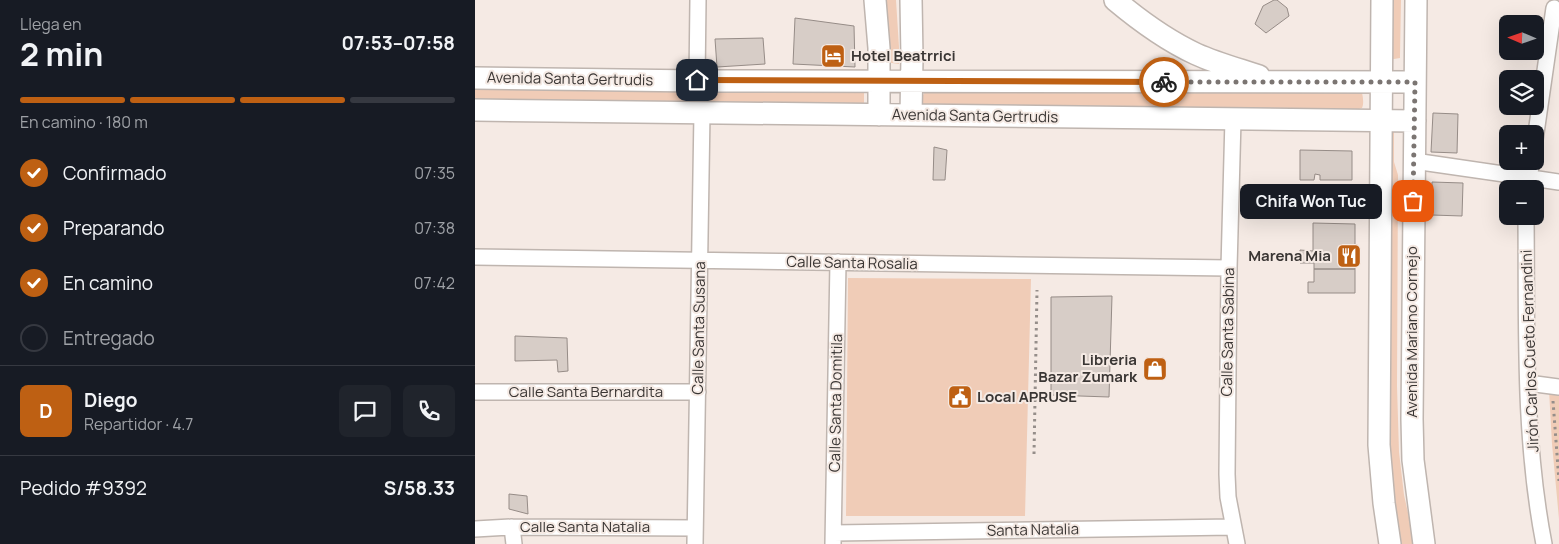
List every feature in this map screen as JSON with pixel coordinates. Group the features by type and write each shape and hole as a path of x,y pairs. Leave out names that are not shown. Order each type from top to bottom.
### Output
{"main road":[{"path":"875,0 879,115"},
{"path":"911,0 911,115"},
{"path":"1115,0 1140,21 1198,55 1277,82"},
{"path":"1382,0 1379,445 1390,544"},
{"name":"Avenida Mariano Cornejo","path":"1416,0 1412,419 1413,460 1424,544"},
{"name":"Avenida Santa Gertrudis","path":"475,78 1415,82"},
{"name":"Avenida Santa Gertrudis","path":"475,110 1415,121"}],"street":[{"path":"697,80 698,0"},
{"path":"1537,125 1553,8"},
{"name":"Calle Santa Susana","path":"695,544 702,113"},
{"name":"Calle Santa Sabina","path":"1233,119 1227,474 1228,497 1237,544"},
{"path":"1414,161 1512,180"},
{"path":"1544,182 1559,182"},
{"name":"Jirón Carlos Cueto Fernandini","path":"1527,225 1528,418 1533,470 1544,544"},
{"name":"Calle Santa Rosalia","path":"475,257 1229,268"},
{"name":"Calle Santa Domitila","path":"833,538 838,262"},
{"path":"1528,383 1556,390"},
{"name":"Calle Santa Bernardita","path":"475,392 697,392"},
{"path":"512,527 514,544"},
{"name":"Calle Santa Natalia","path":"475,529 512,527 695,528"},
{"name":"Santa Natalia","path":"833,538 1233,527"}],"path":[{"path":"1034,454 1037,290"},
{"path":"1556,390 1559,481"}],"shaded area":[{"path":"880,0 896,0 899,64 885,62"},
{"path":"1384,0 1401,0 1400,58 1388,60"},
{"path":"475,85 864,91 864,107 475,99"},
{"path":"927,89 1359,92 1362,93 1363,103 1362,108 1359,109 924,111 919,101"},
{"path":"1386,128 1394,131 1394,162 1398,175 1397,386 1399,452 1404,495 1415,544 1396,544 1388,502"},
{"path":"848,278 1031,279 1025,516 846,516"},
{"path":"1549,390 1559,392 1559,519 1552,444"}],"building":[{"path":"1277,0 1287,8 1289,16 1266,33 1255,24 1263,6"},
{"path":"795,18 854,26 855,67 793,64"},
{"path":"763,38 765,64 717,67 715,39"},
{"path":"1433,113 1458,114 1457,153 1431,152"},
{"path":"934,147 947,150 945,180 933,180"},
{"path":"1300,150 1352,151 1352,180 1320,180 1320,175 1315,174 1314,180 1300,180"},
{"path":"1432,182 1463,183 1462,216 1432,215"},
{"path":"1313,223 1355,224 1355,269 1314,269 1314,263 1300,263 1300,250 1313,251"},
{"path":"1314,269 1355,269 1355,293 1308,293 1308,282 1314,282"},
{"path":"1112,296 1109,397 1051,395 1051,297"},
{"path":"515,336 567,338 568,371 558,372 557,360 515,361"},
{"path":"509,494 527,496 528,514 509,509"}],"way so far":[{"path":"1164,82 1415,82 1413,201"}],"place":[{"name":"Hotel Beatrrici","path":"833,56"},
{"name":"Chifa Won Tuc","path":"1413,201"},
{"name":"Marena Mia","path":"1349,256"},
{"name":"Libreria Bazar Zumark","path":"1155,369"},
{"name":"Local APRUSE","path":"960,397"}],"route":[{"path":"697,80 1164,82"}]}
